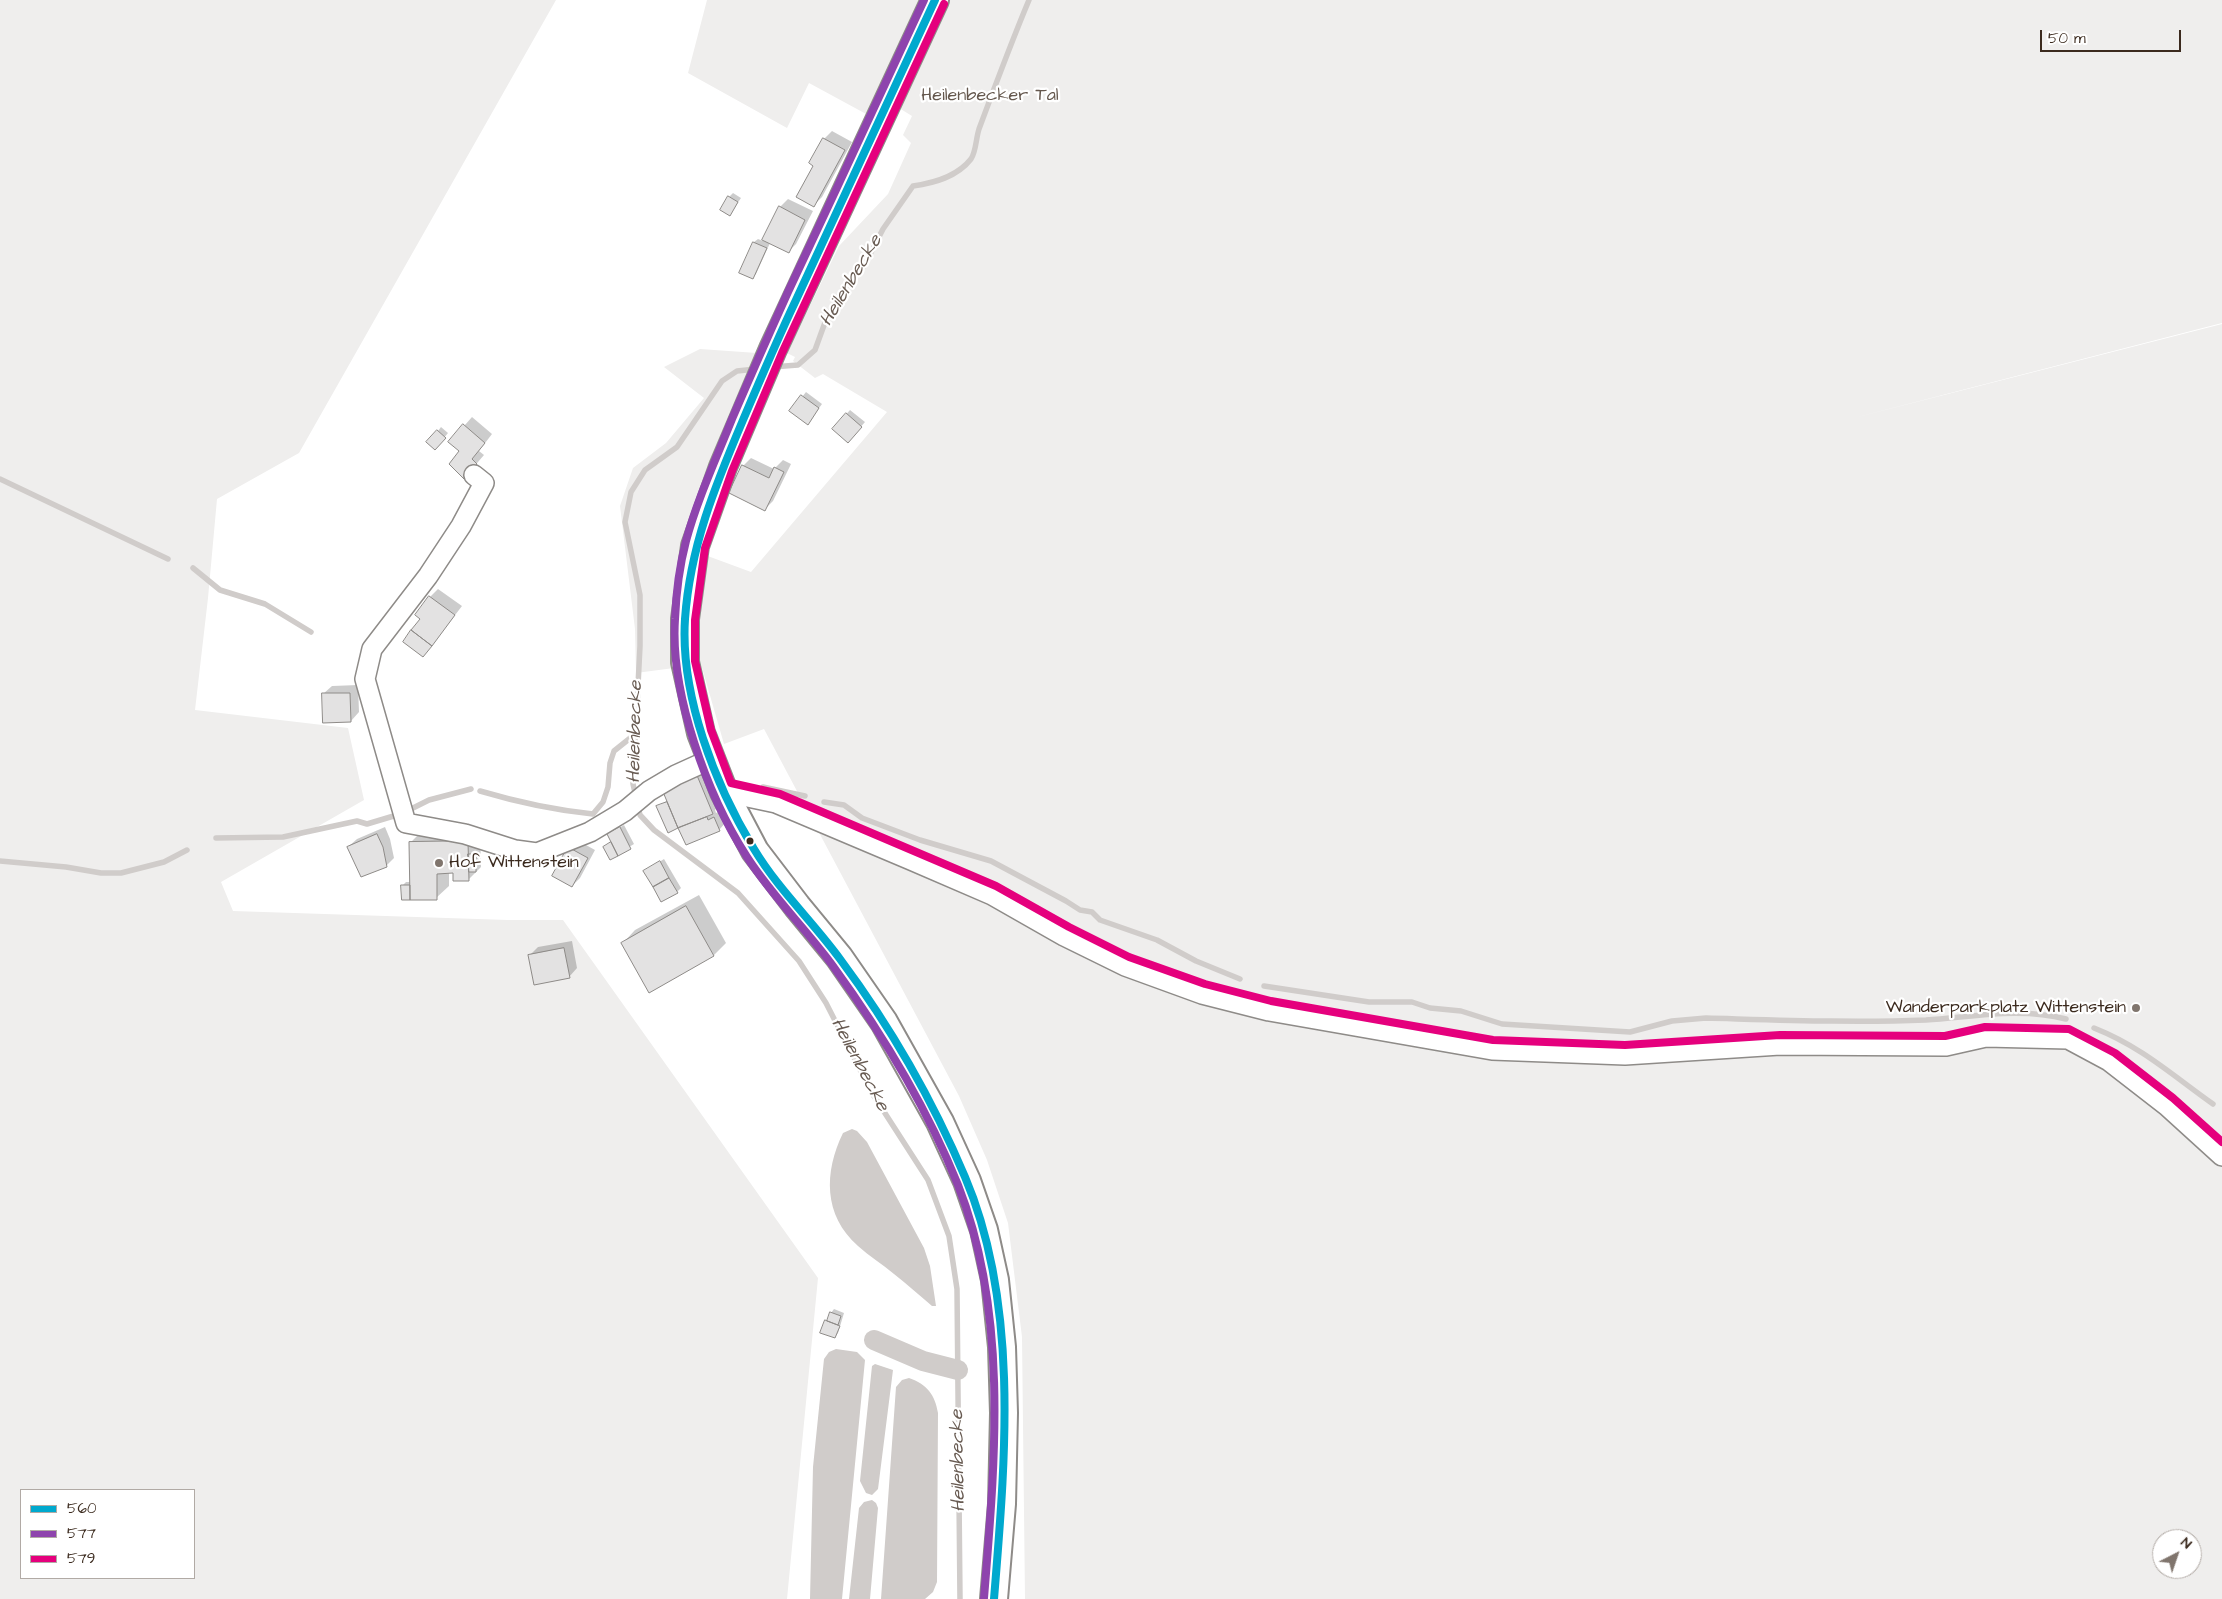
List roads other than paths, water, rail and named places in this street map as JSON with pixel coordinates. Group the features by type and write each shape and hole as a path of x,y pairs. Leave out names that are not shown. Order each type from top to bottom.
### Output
{"main road":[{"path":"935,0 773,349 724,466 695,546 685,619 685,662 694,706 710,760 724,792 755,851 797,906 840,957 884,1022 940,1122 967,1181 984,1230 995,1280 1002,1347 1004,1413 1002,1504 994,1599"}],"street":[{"path":"474,475 484,483 461,526 432,569 372,649 365,679 406,823 465,834 515,850 537,853 590,832 625,811 649,791 676,775 710,760"},
{"path":"724,792 776,803 912,860 992,895 1064,936 1125,966 1202,994 1269,1011 1492,1050 1625,1055 1780,1045 1946,1046 1986,1037 2068,1039 2109,1061 2167,1106 2222,1156"}],"waterway":[{"name":"Heilenbecke","path":"772,367 798,365 815,350 827,317 843,289 864,266 883,229 913,186 952,175 971,159 979,129 1029,0"},
{"name":"Heilenbecke","path":"756,369 737,371 722,381 677,447 645,470 631,492 625,522 640,595 640,646 633,784 640,815 654,830 738,893 799,961 826,1003 872,1093 928,1180 949,1236 957,1289 960,1599"},
{"path":"0,479 168,559"},
{"path":"193,568 220,590 265,604 311,632"},
{"path":"480,791 536,805 593,814 603,802 608,787 610,763 614,751 634,735"},
{"path":"763,787 805,796"},
{"path":"411,809 429,800 471,789"},
{"path":"824,802 844,805 862,818 920,840 991,861 1080,910 1092,912 1100,920 1157,940 1196,961 1240,979"},
{"path":"216,838 283,837 357,821 367,824 397,815"},
{"path":"0,861 66,867 101,873 121,873 164,862 187,850"},
{"path":"1264,986 1369,1002 1412,1002 1430,1008 1461,1011 1502,1024 1630,1032 1672,1021 1706,1018 1899,1021 2013,1013 2048,1015 2066,1019"},
{"path":"2094,1028 2142,1053 2213,1104"},
{"path":"874,1340 923,1361 958,1370"}],"place":[{"name":"Hof Wittenstein","path":"439,863"},
{"name":"Wanderparkplatz Wittenstein","path":"2136,1008"}],"park label":[{"name":"Heilenbecker Tal","path":"990,96"}]}
